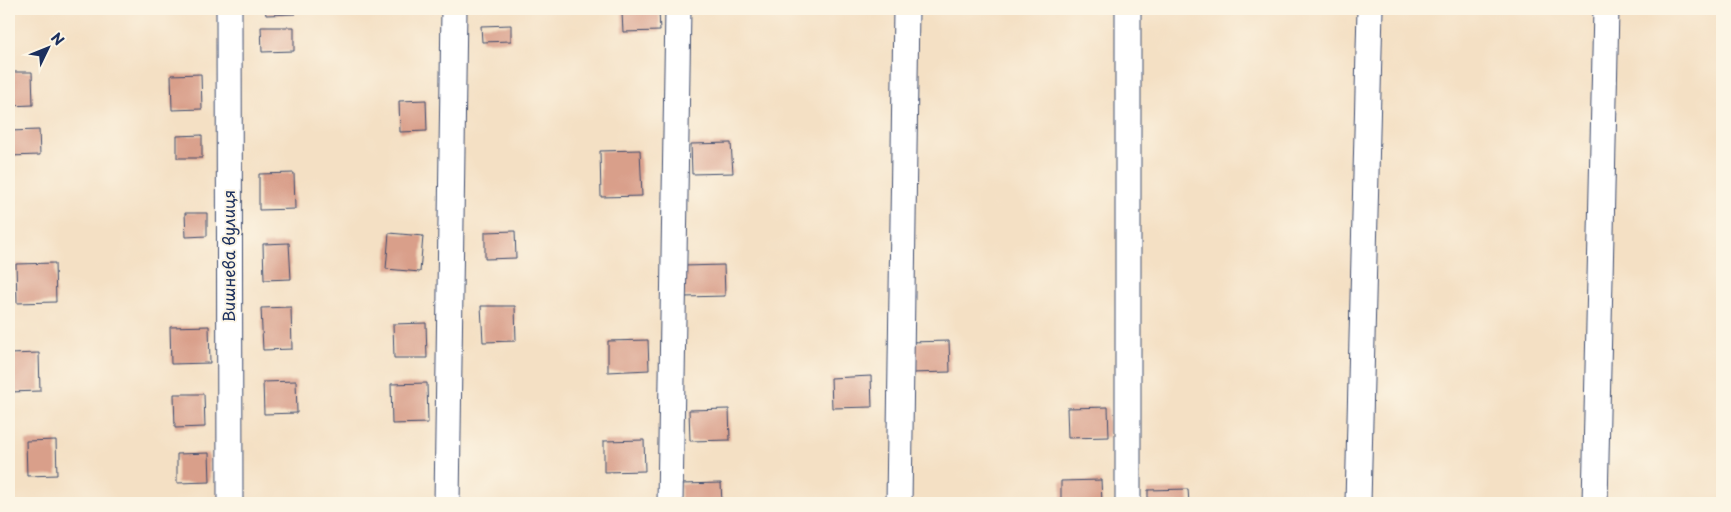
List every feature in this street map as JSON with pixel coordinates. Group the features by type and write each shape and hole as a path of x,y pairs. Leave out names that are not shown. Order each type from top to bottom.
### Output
{"street":[{"name":"Вишнева вулиця","path":"229,9 230,503"},
{"path":"447,503 454,9"},
{"path":"670,503 678,9"},
{"path":"899,503 906,9"},
{"path":"1128,9 1128,503"},
{"path":"1358,503 1370,9"},
{"path":"1595,503 1606,9"}],"building":[{"path":"265,9 295,9 295,14 266,15"},
{"path":"659,11 660,31 623,32 622,13"},
{"path":"511,25 511,41 482,42 481,26"},
{"path":"261,27 294,27 294,51 262,52"},
{"path":"9,72 32,72 33,105 9,106"},
{"path":"201,74 202,109 172,110 171,75"},
{"path":"426,100 427,131 400,132 399,101"},
{"path":"39,130 40,155 9,156 9,131"},
{"path":"202,135 202,158 177,158 177,136"},
{"path":"731,143 733,173 692,174 691,144"},
{"path":"640,150 642,196 601,197 600,151"},
{"path":"294,173 295,209 259,210 259,174"},
{"path":"185,213 207,213 207,236 186,237"},
{"path":"515,231 516,258 485,259 485,232"},
{"path":"389,233 423,236 420,272 386,269"},
{"path":"289,243 291,279 264,280 263,244"},
{"path":"55,263 56,302 17,303 16,264"},
{"path":"724,265 725,296 684,297 683,266"},
{"path":"481,306 515,306 516,341 483,342"},
{"path":"291,307 292,349 263,350 261,308"},
{"path":"426,323 427,358 394,358 393,324"},
{"path":"209,326 210,363 171,364 170,327"},
{"path":"648,340 649,370 608,372 608,341"},
{"path":"949,341 950,372 910,373 909,342"},
{"path":"39,353 40,391 9,392 9,354"},
{"path":"871,376 872,407 832,408 831,378"},
{"path":"296,381 297,413 264,414 263,382"},
{"path":"427,383 428,423 392,424 391,384"},
{"path":"174,394 204,394 205,427 175,428"},
{"path":"1108,407 1109,437 1068,438 1067,408"},
{"path":"729,409 730,440 690,441 689,410"},
{"path":"56,440 57,475 27,476 26,441"},
{"path":"644,440 645,471 604,472 604,441"},
{"path":"209,453 210,482 177,483 177,454"},
{"path":"1101,480 1102,503 1061,503 1061,481"},
{"path":"721,483 722,503 681,503 681,484"},
{"path":"1188,489 1189,503 1148,503 1148,490"}]}
